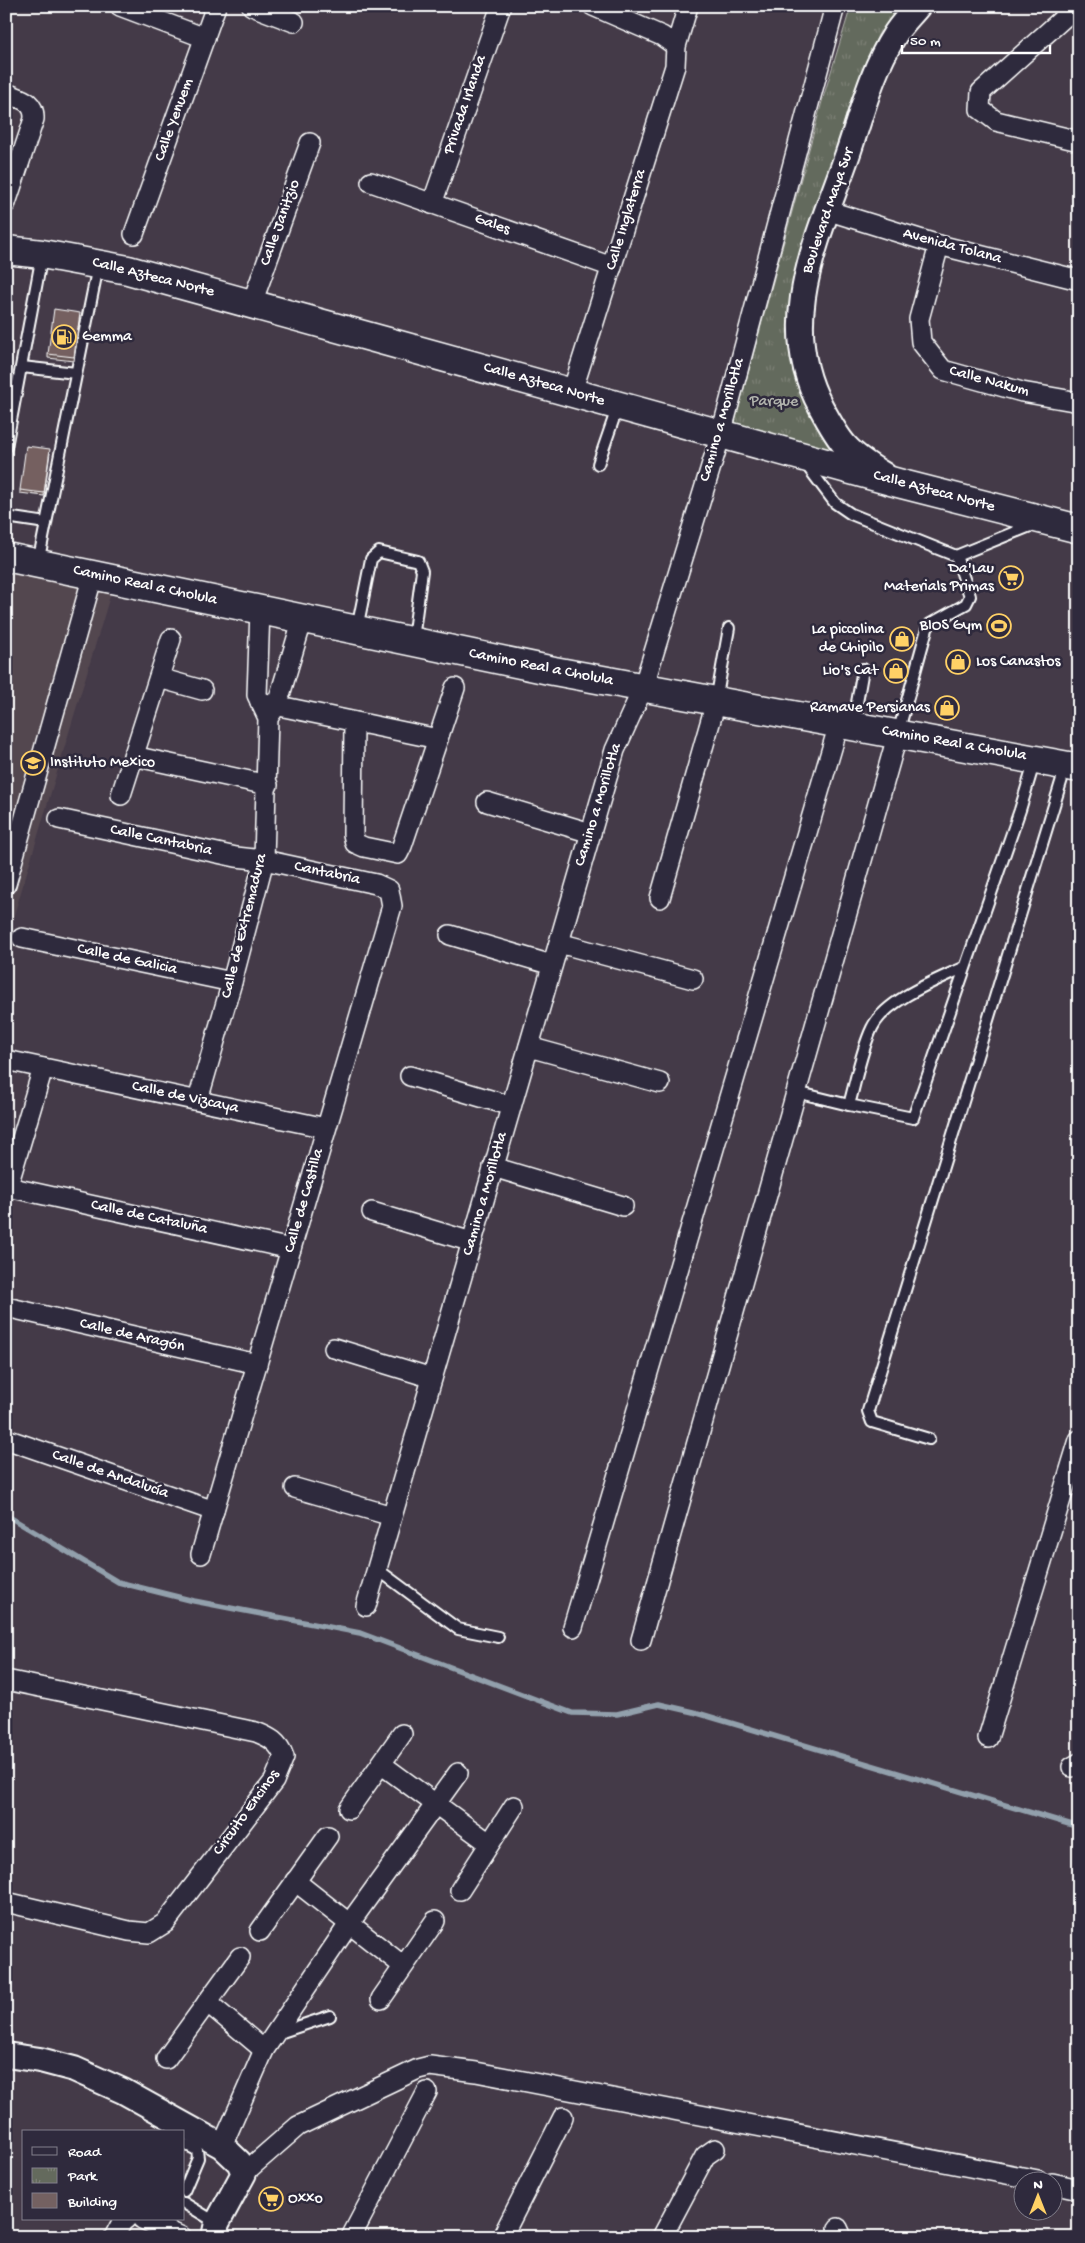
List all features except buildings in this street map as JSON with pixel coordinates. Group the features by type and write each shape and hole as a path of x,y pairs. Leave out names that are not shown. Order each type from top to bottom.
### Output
{"main road":[{"name":"Calle Azteca Norte","path":"6,250 98,264 252,303 898,483 1079,529"},
{"name":"Camino Real a Cholula","path":"6,556 643,688 1075,765"}],"street":[{"path":"120,6 157,13 205,38"},
{"name":"Calle Yenuem","path":"134,234 216,6"},
{"path":"252,6 294,22"},
{"name":"Privada Irlanda","path":"432,204 501,6"},
{"path":"593,6 662,36 676,46"},
{"name":"Calle Inglaterra","path":"572,392 675,66 676,46 688,6"},
{"name":"Camino a Morillotla","path":"366,1606 615,750 643,688 721,434 835,6"},
{"name":"Boulevard Maya Sur","path":"898,483 847,450 835,434 804,370 799,330 806,278 826,210 870,87 894,36 918,6"},
{"path":"1077,6 981,92 979,101 980,109 996,121 1079,141"},
{"path":"6,93 29,102 34,110 34,119 6,202"},
{"name":"Calle Janitzio","path":"252,303 310,143"},
{"name":"Gales","path":"371,182 612,268"},
{"name":"Avenida Tolana","path":"826,210 939,245 1079,280"},
{"name":"Calle Nakum","path":"939,245 919,319 921,342 943,370 1022,392 1079,402"},
{"path":"6,884 93,575"},
{"name":"Calle de Extremadura","path":"260,610 257,695 268,708"},
{"name":"Calle de Extremadura","path":"198,1100 264,860 268,785 268,708 284,678 303,618"},
{"path":"121,794 171,639"},
{"path":"259,674 284,678"},
{"path":"158,678 202,690"},
{"path":"354,722 352,834 355,843 398,854 455,688"},
{"path":"660,898 716,702"},
{"path":"268,708 354,722 438,739"},
{"path":"573,1627 846,725"},
{"path":"641,1640 898,733"},
{"path":"133,756 268,785"},
{"path":"487,802 591,833"},
{"name":"Calle Cantabria","path":"59,819 236,858 264,860"},
{"name":"Cantabria","path":"264,860 376,884 389,890"},
{"name":"Calle de Castilla","path":"201,1554 392,906 389,890"},
{"path":"450,935 552,965"},
{"name":"Calle de Galicia","path":"22,938 232,982"},
{"path":"559,942 692,979"},
{"path":"529,1047 660,1083"},
{"name":"Calle de Vizcaya","path":"6,1060 326,1128"},
{"path":"7,1189 43,1068"},
{"path":"410,1076 511,1106"},
{"path":"493,1167 623,1206"},
{"name":"Calle de Cataluña","path":"7,1189 291,1249"},
{"path":"372,1212 472,1242"},
{"name":"Calle de Aragón","path":"6,1307 257,1364"},
{"path":"334,1348 432,1378"},
{"name":"Calle de Andalucía","path":"6,1439 214,1511"},
{"path":"988,1738 1079,1440"},
{"path":"295,1488 392,1516"},
{"name":"Circuito Encinos","path":"6,1680 256,1732 270,1738 281,1748 284,1757 274,1781 262,1797 165,1923 149,1933 129,1931 6,1902"},
{"path":"349,1809 402,1734"},
{"path":"381,1764 489,1843"},
{"path":"222,2146 264,2050 349,1924 458,1773"},
{"path":"460,1890 514,1806"},
{"path":"260,1931 328,1836"},
{"path":"295,1881 402,1965"},
{"path":"381,1999 402,1965 435,1921"},
{"path":"166,2059 240,1957"},
{"path":"207,2002 264,2050"},
{"path":"6,2055 40,2060 74,2069 123,2091 222,2146 239,2162 244,2173"},
{"path":"215,2230 244,2173 298,2126 418,2069 430,2066 476,2072 1012,2175"},
{"path":"352,2237 427,2092"},
{"path":"502,2237 563,2117"},
{"path":"662,2237 705,2156 716,2149"},
{"path":"1062,2185 1079,2188"},
{"path":"114,2237 125,2220"},
{"path":"144,2220 182,2237"}],"lane":[{"path":"6,447 42,254"},
{"path":"38,564 98,264"},
{"path":"22,367 76,373"},
{"path":"598,464 618,405"},
{"path":"798,454 835,503 851,514 956,556 1046,520"},
{"path":"6,517 46,523"},
{"path":"357,630 371,559 379,552 418,562 422,571 413,641"},
{"path":"898,733 930,624 969,601 970,596 956,556"},
{"path":"716,702 729,628"},
{"path":"846,725 863,669"},
{"path":"796,1092 849,1106 913,1118 1035,759"},
{"path":"929,1439 872,1422 868,1411 1075,765"},
{"path":"849,1106 873,1026 892,1007 916,990 965,967"},
{"path":"377,1569 458,1629 498,1637"},
{"path":"275,2034 330,2016"},
{"path":"185,2144 197,2150 198,2158 185,2189"},
{"path":"185,2204 215,2230"}],"shaded area":[{"name":"Instituto Mexico","path":"6,564 114,583 6,942"}],"green space":[{"name":"Parque","path":"851,6 900,6 878,35 849,105 828,179 792,335 841,454 734,425 823,98"}],"waterway":[{"path":"6,1515 118,1582 194,1601 360,1633 572,1713 617,1714 659,1704 694,1712 1079,1827"}],"place":[{"name":"Gemma","path":"64,337"},
{"name":"Da'Lau Materials Primas","path":"1011,578"},
{"name":"BIOS Gym","path":"999,626"},
{"name":"La piccolina de Chipilo","path":"902,639"},
{"name":"Los Canastos","path":"958,662"},
{"name":"Lio's Cat","path":"896,671"},
{"name":"Ramave Persianas","path":"947,708"},
{"name":"Instituto Mexico","path":"33,763"},
{"name":"Oxxo","path":"271,2199"}]}
